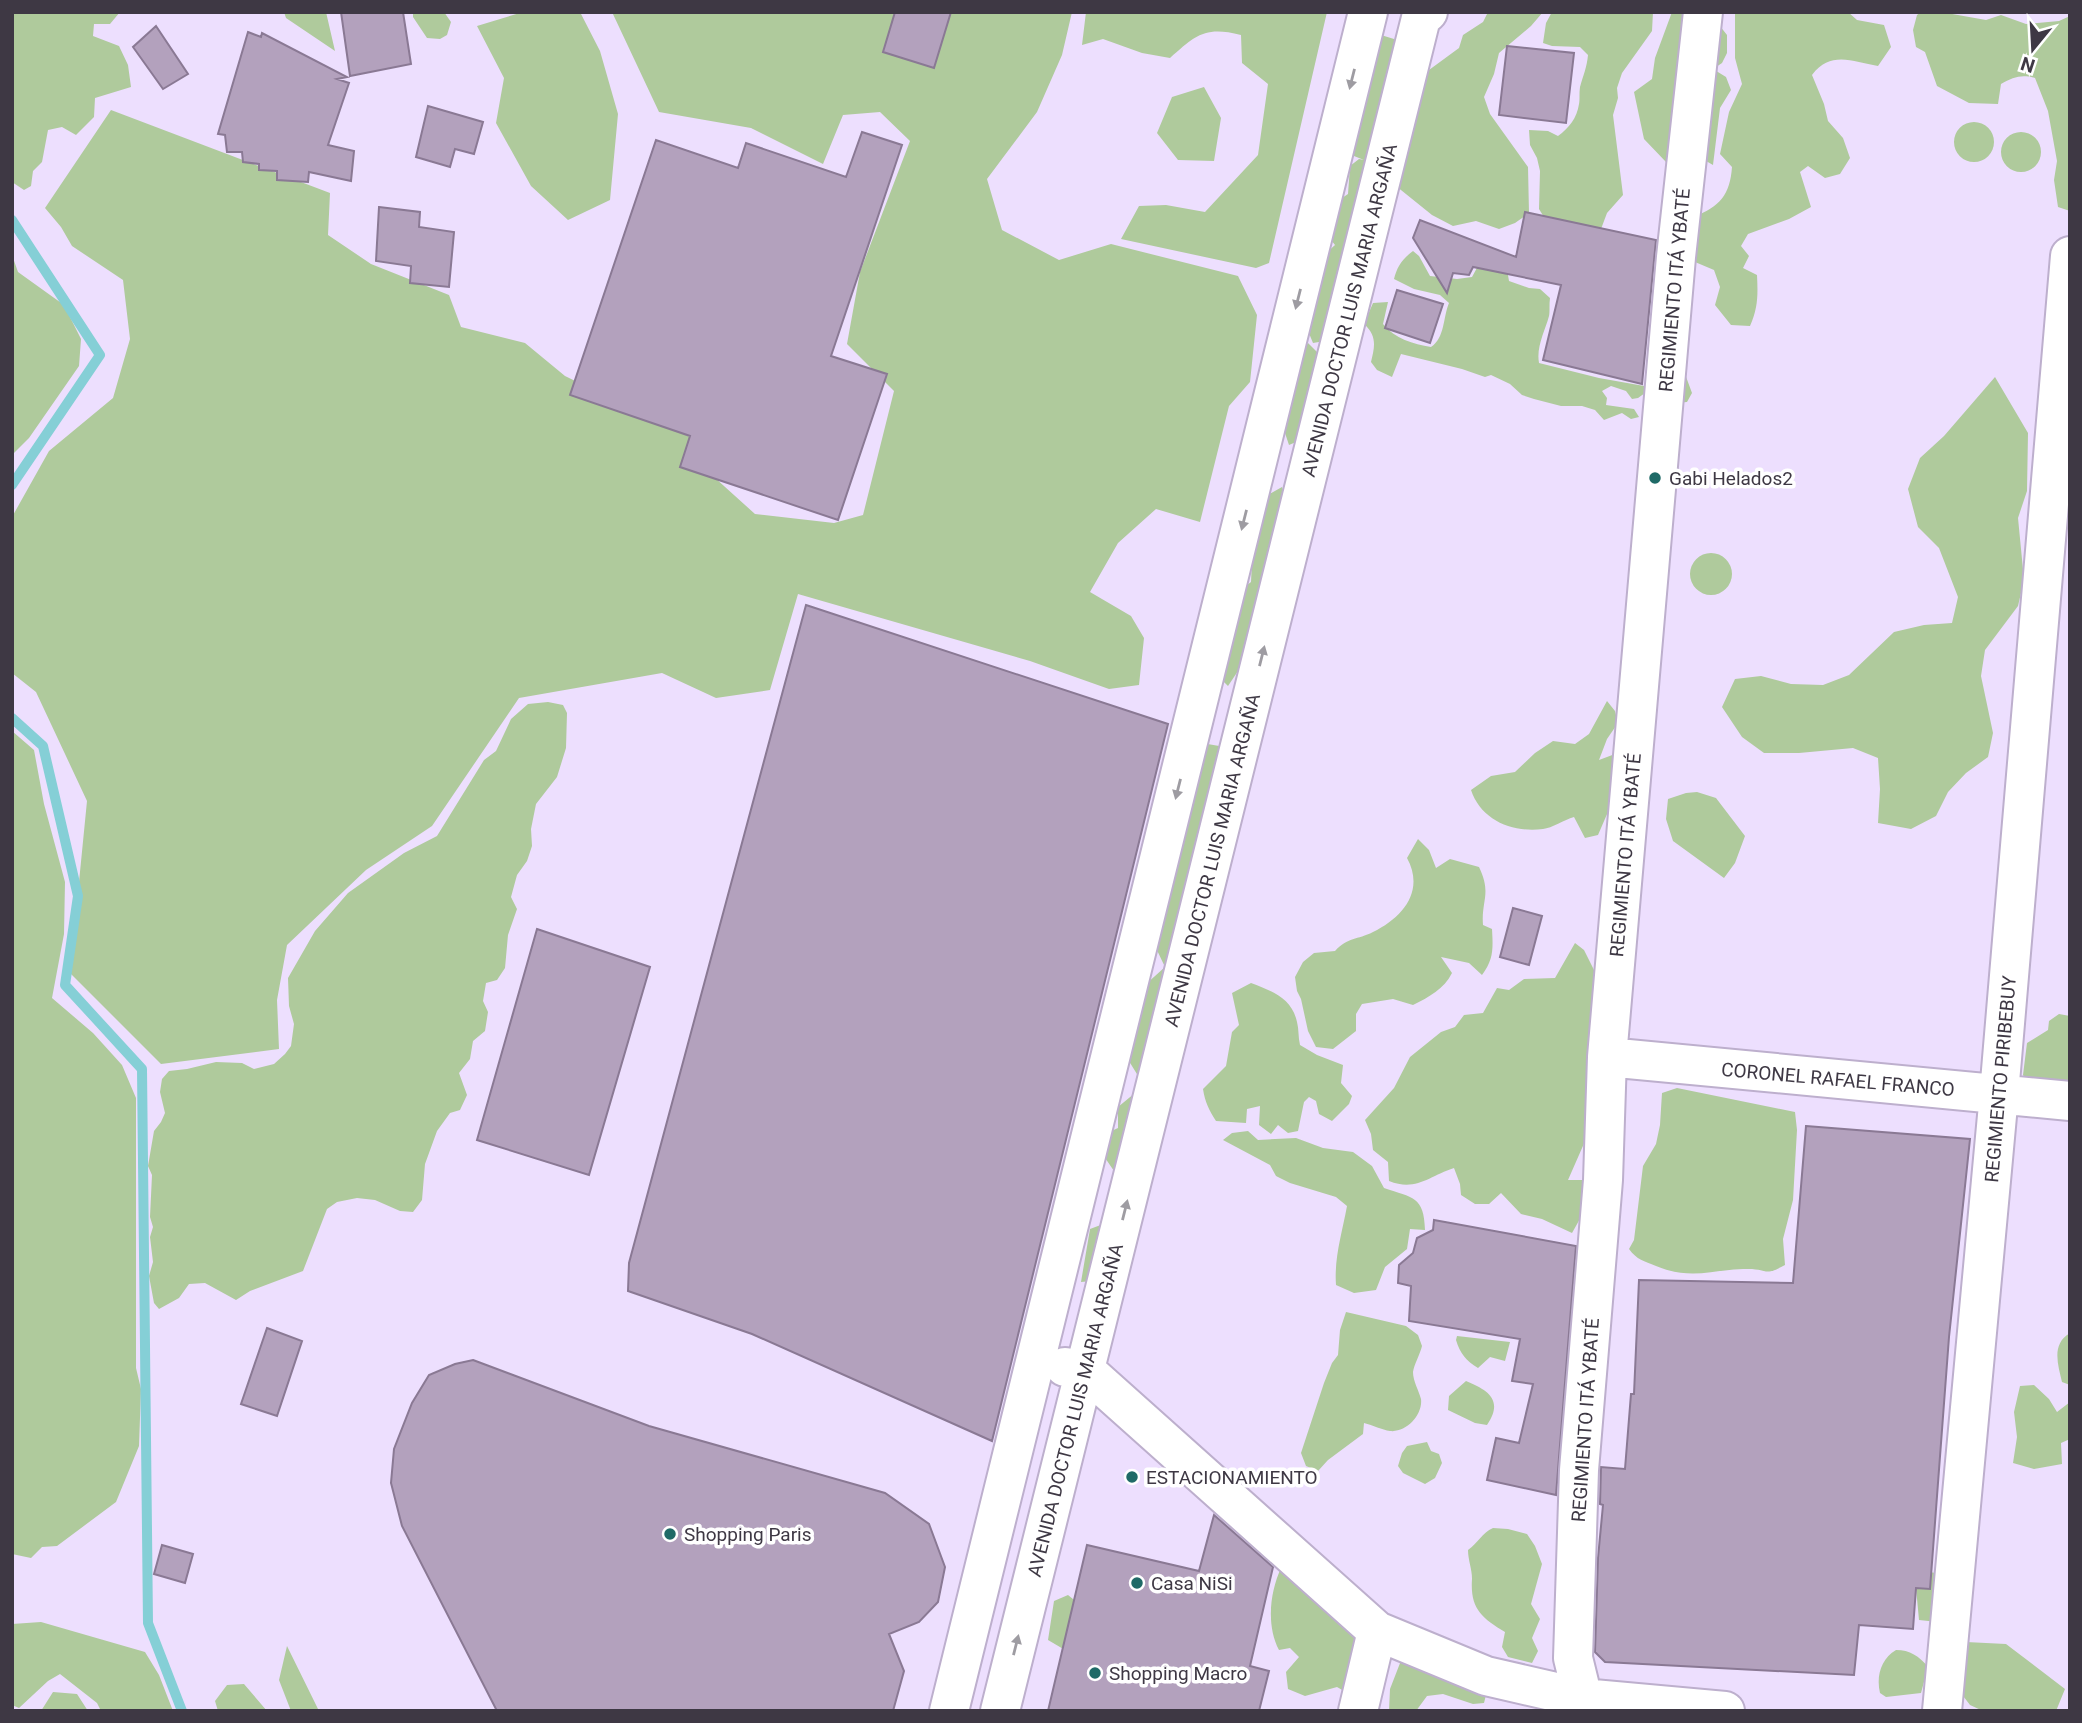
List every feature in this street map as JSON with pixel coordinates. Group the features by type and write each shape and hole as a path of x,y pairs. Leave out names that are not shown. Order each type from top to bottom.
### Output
{"street":[{"path":"949,1711 1368,12"},
{"name":"REGIMIENTO ITÁ YBATÉ","path":"1584,1704 1573,1658 1579,1470 1603,1180 1607,1057 1676,257 1703,12"},
{"name":"AVENIDA DOCTOR LUIS MARIA ARGAÑA","path":"1000,1711 1241,741 1414,14"},
{"name":"REGIMIENTO PIRIBEBUY","path":"1942,1711 1999,1094 2070,256"},
{"path":"1192,731 1241,741"},
{"name":"CORONEL RAFAEL FRANCO","path":"1607,1057 2070,1101"},
{"path":"1036,1362 1085,1370 1377,1631 1486,1676 1584,1704 1725,1711"},
{"path":"1359,1711 1377,1631"}],"green space":[{"path":"12,12 120,12 110,24 94,24 93,36 119,46 128,65 131,87 95,98 94,117 76,135 62,127 48,130 42,162 33,171 31,186 24,190 12,182"},
{"path":"284,12 326,12 335,51 286,18"},
{"path":"413,12 444,12 451,22 447,35 440,39 427,38 413,17"},
{"path":"523,12 580,12 600,51 618,114 610,200 568,220 531,186 496,123 504,78 477,26"},
{"path":"612,12 1072,12 1062,55 1037,112 987,179 1002,230 1059,260 1111,244 1238,276 1257,315 1250,382 1229,406 1200,522 1156,509 1118,543 1090,592 1131,616 1144,638 1139,685 1109,689 1030,661 798,594 770,690 716,698 662,673 519,698 432,826 366,870 287,945 277,1000 279,1049 161,1064 70,973 87,801 36,692 12,673 12,517 49,451 113,398 130,339 123,280 72,246 45,208 111,110 330,193 328,235 371,264 449,295 461,327 525,343 565,376 723,453 714,477 755,514 834,523 863,515 894,391 847,344 860,272 910,141 880,112 843,115 823,164 751,128 659,112"},
{"path":"1086,12 1327,12 1269,263 1256,268 1121,239 1139,206 1166,205 1205,212 1258,155 1268,84 1242,63 1241,35 1229,32 1202,34 1170,58 1142,53 1103,39 1082,45"},
{"path":"1488,12 1543,12 1499,53 1484,97 1490,114 1528,167 1529,213 1515,223 1499,229 1476,221 1453,226 1432,215 1396,186 1411,118 1429,70 1459,48 1463,35 1483,22"},
{"path":"1552,12 1653,12 1652,31 1622,73 1617,88 1618,98 1613,115 1623,195 1607,213 1601,229 1552,230 1539,209 1540,171 1530,145 1529,130 1548,131 1558,136 1569,126 1578,109 1588,55 1580,47 1543,43 1546,23"},
{"path":"1672,12 1709,12 1727,35 1727,53 1722,63 1713,69 1726,77 1731,90 1720,108 1713,165 1690,157 1666,162 1644,139 1634,92 1652,79 1655,58"},
{"path":"1735,12 1848,12 1857,20 1884,25 1891,47 1878,66 1851,60 1835,60 1819,67 1812,75 1828,121 1843,138 1850,158 1840,174 1825,178 1808,166 1800,172 1811,207 1789,219 1748,234 1741,246 1749,256 1743,268 1757,275 1756,307 1750,326 1731,325 1715,305 1720,287 1714,270 1695,262 1689,247 1694,217 1717,204 1726,192 1731,177 1732,167 1720,154 1729,112 1742,84 1735,58"},
{"path":"1921,12 1941,12 1986,20 2001,15 2026,24 2059,21 2070,16 2070,211 2058,207 2054,180 2057,161 2048,111 2035,78 2018,77 2001,84 1998,104 1969,103 1937,86 1925,52 1916,47 1913,30 1917,15"},
{"path":"1381,35 1394,39 1396,55 1336,339 1313,343 1304,321 1317,305 1306,285 1324,255 1335,245 1325,232 1338,221 1333,204 1348,194 1350,166 1359,159 1364,160 1349,154"},
{"path":"1204,87 1221,118 1214,161 1178,160 1157,133 1172,97"},
{"path":"1974,122 1982,123 1988,128 1993,134 1993,150 1988,156 1982,161 1974,162 1966,161 1960,156 1955,150 1954,142 1955,134 1960,128 1966,123"},
{"path":"2021,132 2029,133 2035,138 2040,144 2040,160 2035,166 2029,171 2021,172 2013,171 2007,166 2002,160 2001,152 2002,144 2007,138 2013,133"},
{"path":"1496,249 1504,252 1509,281 1540,289 1550,298 1539,363 1644,386 1649,378 1685,374 1692,393 1687,402 1676,403 1652,388 1632,399 1626,391 1611,386 1602,391 1607,398 1606,405 1634,409 1639,417 1631,419 1622,413 1604,420 1595,410 1582,406 1561,406 1522,395 1510,384 1491,375 1485,377 1401,354 1392,377 1377,370 1371,362 1373,337 1364,324 1373,303 1388,302 1383,324 1393,334 1411,342 1431,347 1439,338 1443,327 1449,303 1440,295 1414,289 1394,279 1398,267 1406,257 1413,251 1419,256 1430,276 1457,279 1472,277 1484,255"},
{"path":"12,255 18,272 64,305 81,339 79,366 29,438 12,455"},
{"path":"1308,343 1327,362 1310,436 1289,445 1279,415 1288,374"},
{"path":"1995,377 2028,433 2027,491 2018,518 2024,580 2018,606 1985,650 1981,676 1993,733 1988,757 1966,773 1948,792 1936,816 1911,829 1878,823 1878,758 1853,748 1764,753 1742,737 1722,707 1735,679 1761,676 1791,684 1823,685 1849,675 1894,632 1924,625 1952,623 1958,597 1939,548 1918,527 1908,489 1920,458 1944,436"},
{"path":"1282,487 1292,517 1254,647 1228,686 1223,681 1221,605 1251,582 1255,502"},
{"path":"1711,553 1726,559 1732,574 1726,589 1711,595 1696,589 1690,574 1696,559"},
{"path":"1607,701 1615,711 1618,723 1607,739 1599,760 1615,754 1617,791 1598,835 1585,838 1574,817 1547,828 1531,830 1499,822 1482,809 1471,790 1491,776 1515,772 1553,741 1575,744 1589,734"},
{"path":"548,702 563,705 567,713 566,748 557,777 536,804 531,829 532,846 527,861 517,875 511,897 517,909 508,935 505,968 497,980 486,983 483,1001 488,1012 485,1031 473,1041 470,1059 459,1073 467,1095 460,1110 450,1113 437,1131 425,1164 422,1200 413,1212 400,1211 375,1200 357,1198 337,1202 327,1209 303,1271 250,1291 236,1300 205,1283 189,1284 179,1298 159,1309 154,1303 149,1276 153,1262 150,1237 153,1227 150,1217 152,1175 148,1166 154,1131 165,1113 160,1092 162,1079 169,1071 216,1062 242,1063 254,1069 274,1064 285,1054 291,1046 294,1024 289,1006 288,978 315,931 348,893 404,853 437,836 484,760 496,751 511,719 528,704"},
{"path":"12,731 34,750 44,804 65,882 64,934 52,998 93,1033 122,1065 136,1098 136,1368 141,1389 139,1446 116,1502 57,1546 42,1547 31,1558 12,1554"},
{"path":"1196,742 1225,747 1140,1079 1124,1053 1145,985 1165,967 1155,946"},
{"path":"1697,792 1716,798 1745,836 1735,863 1724,878 1673,841 1666,819 1668,799"},
{"path":"1418,839 1429,850 1436,868 1450,859 1479,867 1485,884 1483,925 1492,929 1489,964 1482,975 1469,963 1441,957 1452,973 1436,992 1413,1005 1393,999 1362,1004 1356,1014 1356,1031 1333,1049 1316,1047 1308,1031 1295,977 1303,962 1314,953 1335,951 1349,941 1384,926 1402,911 1412,892 1414,881 1407,858"},
{"path":"1575,943 1584,950 1598,978 1597,1011 1588,1036 1592,1055 1586,1139 1568,1180 1590,1180 1581,1217 1572,1233 1542,1219 1521,1214 1501,1193 1489,1204 1475,1204 1461,1195 1454,1168 1415,1184 1389,1181 1388,1162 1373,1150 1371,1134 1365,1120 1394,1088 1410,1057 1441,1032 1455,1027 1464,1015 1483,1013 1497,988 1509,990 1524,979 1555,978"},
{"path":"1251,983 1273,993 1291,1007 1297,1022 1300,1045 1343,1065 1341,1083 1352,1096 1349,1104 1332,1121 1319,1114 1316,1101 1309,1097 1304,1102 1298,1131 1288,1133 1278,1125 1271,1134 1259,1125 1260,1106 1247,1109 1246,1123 1216,1121 1206,1102 1203,1089 1226,1066 1232,1032 1239,1025 1232,993"},
{"path":"2059,1014 2070,1016 2070,1091 2029,1085 2023,1075 2027,1043 2048,1030 2049,1021"},
{"path":"1677,1088 1795,1112 1797,1130 1793,1200 1783,1239 1785,1265 1769,1272 1735,1269 1681,1273 1644,1261 1629,1249 1634,1240 1643,1166 1656,1144 1662,1093"},
{"path":"1135,1093 1130,1161 1114,1171 1099,1149 1107,1133 1118,1128 1118,1107"},
{"path":"1248,1131 1258,1140 1296,1138 1323,1148 1353,1152 1372,1166 1384,1188 1409,1197 1419,1204 1425,1230 1410,1229 1407,1249 1385,1267 1376,1290 1354,1293 1336,1285 1337,1255 1347,1206 1336,1197 1276,1176 1270,1165 1223,1140 1232,1133"},
{"path":"1106,1223 1102,1280 1081,1282 1090,1229"},
{"path":"1346,1312 1406,1326 1418,1335 1422,1346 1413,1372 1421,1405 1412,1422 1396,1431 1364,1423 1363,1434 1328,1460 1318,1471 1306,1466 1301,1453 1324,1383 1338,1355 1340,1330"},
{"path":"2070,1333 2070,1385 2062,1382 2057,1355 2060,1343"},
{"path":"1457,1336 1510,1342 1505,1361 1490,1357 1478,1368 1462,1353"},
{"path":"1466,1381 1487,1392 1494,1402 1492,1416 1487,1425 1475,1423 1448,1410 1449,1396"},
{"path":"2034,1385 2049,1399 2057,1412 2070,1402 2070,1439 2061,1443 2062,1464 2034,1469 2013,1463 2017,1437 2014,1412 2020,1386"},
{"path":"1427,1442 1431,1451 1439,1454 1442,1463 1435,1478 1425,1484 1403,1473 1398,1466 1407,1446"},
{"path":"1493,1528 1527,1534 1542,1564 1531,1604 1540,1619 1532,1638 1538,1651 1532,1663 1508,1657 1502,1647 1505,1632 1483,1617 1475,1605 1468,1550"},
{"path":"1281,1568 1377,1617 1344,1691 1337,1687 1305,1696 1288,1689 1286,1672 1299,1657 1290,1648 1279,1650 1271,1619 1274,1587"},
{"path":"1922,1571 1936,1573 1938,1622 1919,1620 1916,1588"},
{"path":"1068,1595 1084,1608 1065,1650 1048,1640 1054,1601"},
{"path":"41,1622 145,1652 159,1675 173,1711 101,1711 97,1703 60,1674 48,1681 19,1708 12,1705 12,1624"},
{"path":"1966,1642 2006,1644 2065,1689 2056,1711 1983,1711 1970,1705 1957,1688"},
{"path":"287,1646 319,1711 291,1711 279,1680"},
{"path":"1896,1650 1914,1654 1928,1667 1921,1693 1886,1697 1880,1693 1881,1668"},
{"path":"1402,1658 1425,1672 1430,1658 1486,1695 1484,1703 1473,1704 1443,1694 1427,1696 1416,1711 1389,1711 1390,1689"},
{"path":"244,1684 267,1711 218,1711 215,1701 227,1685"},
{"path":"53,1692 77,1694 88,1711 41,1711"}],"building":[{"path":"341,12 403,12 411,64 350,76"},
{"path":"895,12 951,12 934,68 883,52"},
{"path":"156,26 188,74 163,89 133,47"},
{"path":"248,32 261,37 262,33 347,77 337,79 349,83 328,145 354,151 351,181 309,172 308,182 277,180 277,171 259,170 259,164 243,162 242,152 227,152 225,135 218,134"},
{"path":"1507,46 1574,53 1566,123 1499,115"},
{"path":"428,106 483,122 474,154 455,149 450,167 416,157"},
{"path":"862,132 902,145 831,356 887,374 838,520 680,467 690,436 570,395 656,140 738,168 746,143 846,177"},
{"path":"379,207 420,212 419,227 454,232 449,287 410,283 411,266 376,261"},
{"path":"1525,212 1656,240 1642,384 1543,360 1561,285 1473,267 1469,275 1453,273 1447,293 1413,238 1420,220 1516,257"},
{"path":"1397,290 1443,304 1430,343 1385,328"},
{"path":"806,605 1168,724 992,1441 752,1334 628,1291 629,1263"},
{"path":"1513,908 1542,916 1529,965 1500,957"},
{"path":"537,929 650,967 589,1175 477,1140"},
{"path":"1806,1126 1970,1139 1949,1337 1930,1589 1916,1588 1913,1629 1859,1625 1854,1675 1605,1662 1595,1652 1598,1558 1603,1505 1600,1504 1601,1467 1625,1469 1631,1394 1634,1394 1639,1280 1793,1283"},
{"path":"1434,1220 1576,1246 1556,1495 1487,1480 1496,1438 1519,1443 1533,1384 1512,1381 1520,1339 1409,1321 1411,1286 1398,1283 1399,1265 1413,1253 1417,1238 1433,1230"},
{"path":"267,1328 302,1341 277,1416 241,1404"},
{"name":"Shopping Paris","path":"473,1360 649,1426 885,1493 929,1524 945,1567 938,1602 919,1622 889,1634 904,1671 893,1711 497,1711 402,1526 391,1483 394,1449 412,1403 429,1375"},
{"path":"1214,1515 1273,1567 1250,1666 1269,1671 1259,1711 1048,1711 1087,1545 1199,1571"},
{"path":"162,1545 193,1554 185,1583 154,1574"}],"waterway":[{"path":"12,220 100,355 12,485"},
{"path":"12,718 43,746 78,896 65,985 142,1069 148,1623 182,1711"}],"place":[{"name":"Gabi Helados2","path":"1655,478"},
{"name":"ESTACIONAMIENTO","path":"1132,1477"},
{"name":"Shopping Paris","path":"670,1534"},
{"name":"Casa NiSi","path":"1137,1583"},
{"name":"Shopping Macro","path":"1095,1673"}]}
